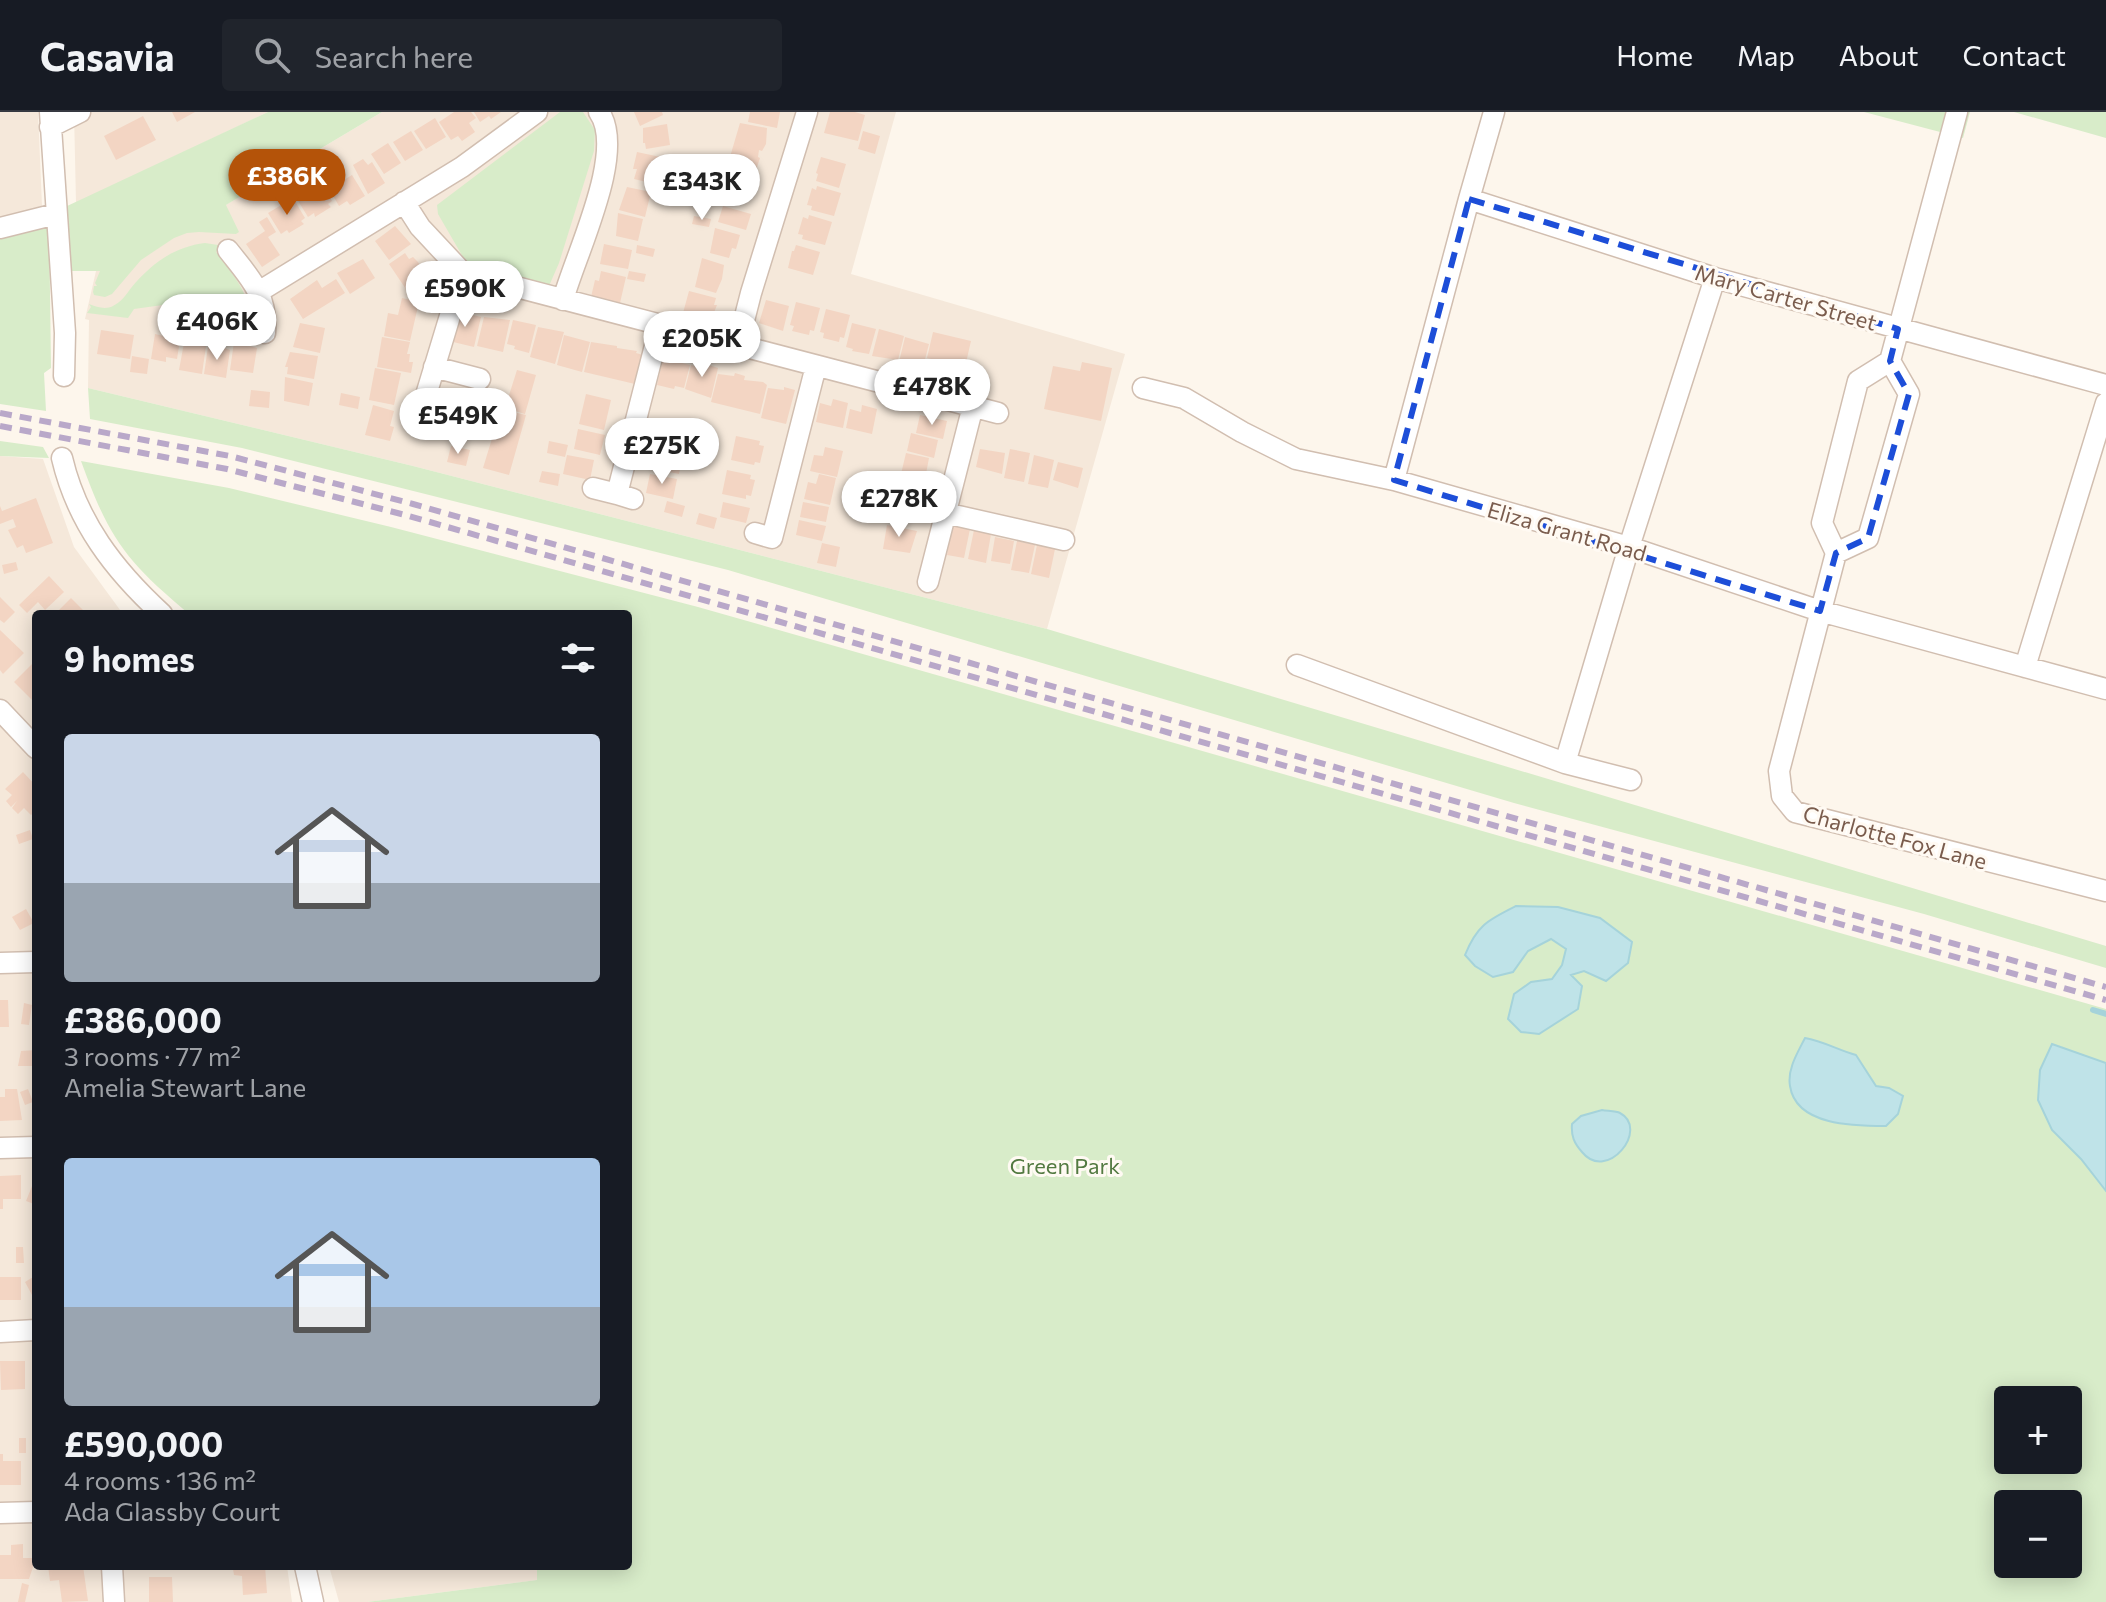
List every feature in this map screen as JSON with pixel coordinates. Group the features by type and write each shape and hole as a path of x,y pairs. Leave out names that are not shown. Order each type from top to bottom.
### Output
{"street":[{"path":"64,376 65,333 50,120 80,112"},
{"path":"260,291 462,167 537,112"},
{"path":"563,300 603,179 608,151 606,122 599,112"},
{"path":"738,344 807,112"},
{"path":"1394,480 1494,112"},
{"path":"1890,361 1909,394 1868,538 1836,553 1822,523 1858,381 1890,361 1957,112"},
{"name":"Mary Carter Street","path":"1469,199 1715,278 2106,385"},
{"path":"404,202 420,227 463,273 998,413"},
{"path":"0,228 56,221"},
{"path":"228,250 260,291 266,315 265,333 249,331"},
{"path":"419,418 463,273"},
{"path":"1565,763 1629,547 1715,278"},
{"path":"593,488 625,496 660,326"},
{"path":"773,538 816,366"},
{"path":"434,367 480,379"},
{"name":"Eliza Grant Road","path":"1143,388 1184,398 1296,459 1394,480 1629,547 1820,611 2106,689"},
{"path":"2025,667 2106,403"},
{"path":"928,582 973,406"},
{"path":"62,458 80,513 104,553 158,610"},
{"path":"945,513 1064,540"},
{"name":"Charlotte Fox Lane","path":"1836,553 1779,771 1782,796 1795,812 2106,891"},
{"path":"1297,665 1565,763 1631,780"},
{"path":"0,710 32,744"},
{"path":"0,963 32,962"},
{"path":"0,1148 32,1147"},
{"path":"0,1332 32,1330"},
{"path":"0,1513 32,1512"},
{"path":"112,1570 114,1602"},
{"path":"306,1570 313,1602"}],"highlighted area":[{"path":"1469,199 1898,329 1890,361 1909,394 1868,538 1836,553 1820,611 1394,480"}],"shaded area":[{"path":"0,112 38,112 42,206 0,219"},
{"path":"74,112 268,112 76,203"},
{"path":"382,112 896,112 851,274 1125,354 1047,629 413,466 88,388 89,320 85,319 96,271 187,228"},
{"path":"0,456 43,459 74,547 120,610 32,610 32,1570 288,1570 292,1602 0,1602"},
{"path":"330,1570 537,1570 538,1580 367,1602 339,1602"}],"green space":[{"path":"268,112 382,112 226,205 239,232 236,234 199,232 174,238 141,260 112,294 105,297 93,292 100,271 68,271 65,207"},
{"path":"560,112 583,112 595,130 594,151 549,286 467,264 438,214 437,205"},
{"path":"1864,112 1970,112 1963,138"},
{"path":"2014,112 2106,112 2106,138"},
{"path":"49,219 51,368 44,373 46,411 0,404 0,233"},
{"path":"205,243 221,248 216,252 243,291 251,318 177,303 134,309 128,318 87,313 91,307 89,304 107,308 113,306 146,271 164,258 183,248"},
{"path":"88,388 413,466 1047,629 2106,946 2106,968 1924,914 1514,803 728,570 242,448 90,419"},
{"path":"0,441 43,447 49,458 0,456"},
{"name":"Green Park","path":"81,461 229,488 698,607 2106,1009 2106,1602 367,1602 537,1580 537,1570 632,1570 632,610 184,610 149,579 111,530"}],"water":[{"path":"1516,906 1558,907 1600,918 1632,942 1628,963 1606,981 1584,971 1571,975 1582,986 1578,1009 1539,1034 1521,1032 1508,1019 1514,994 1531,982 1552,979 1562,965 1566,949 1551,939 1528,951 1513,972 1493,977 1475,966 1465,955 1484,924"},
{"path":"1805,1038 1856,1055 1876,1086 1889,1088 1903,1096 1898,1114 1886,1126 1859,1125 1829,1121 1803,1109 1795,1099 1789,1080"},
{"path":"2052,1044 2106,1063 2106,1191 2081,1159 2052,1130 2038,1100 2040,1070"},
{"path":"1602,1110 1620,1113 1628,1121 1630,1130 1622,1150 1613,1158 1603,1161 1592,1160 1582,1152 1572,1128 1581,1116"}],"building":[{"path":"172,112 195,112 177,122"},
{"path":"454,112 471,112 476,118 469,123 475,132 462,141 458,136 451,140 439,122"},
{"path":"474,112 501,112 480,122"},
{"path":"634,112 662,112 663,115 640,126"},
{"path":"750,112 780,112 777,128 748,122"},
{"path":"830,112 865,115 858,141 824,133"},
{"path":"143,116 156,140 116,160 104,136"},
{"path":"435,118 446,137 426,149 414,131"},
{"path":"740,123 767,128 766,144 762,151 759,150 755,173 727,167"},
{"path":"667,124 670,145 646,149 643,128"},
{"path":"411,131 423,150 405,161 393,142"},
{"path":"863,131 880,136 875,154 858,149"},
{"path":"388,143 401,163 384,174 371,154"},
{"path":"637,152 665,158 659,185 634,179"},
{"path":"821,157 846,164 839,188 816,181"},
{"path":"363,159 368,165 372,162 385,183 368,194 353,165"},
{"path":"727,171 749,175 744,204 721,200"},
{"path":"352,175 365,196 350,205 347,201 339,206 329,189"},
{"path":"320,181 332,201 328,204 331,207 315,217 314,213 308,217 295,196"},
{"path":"817,186 841,193 834,216 811,210 812,206 807,205 812,188 816,190"},
{"path":"627,187 651,192 645,217 619,210"},
{"path":"656,190 673,192 672,201 655,198"},
{"path":"293,198 305,218 301,221 304,224 281,234 268,213"},
{"path":"723,206 751,214 746,230 718,222"},
{"path":"618,213 643,219 638,241 616,236"},
{"path":"809,215 832,222 825,245 802,239 803,235 798,234 803,217 808,219"},
{"path":"694,216 711,219 709,227 692,224"},
{"path":"267,217 276,232 268,237 280,255 262,267 246,244 265,231 259,222"},
{"path":"395,226 411,244 389,260 375,241"},
{"path":"715,228 740,235 736,249 732,248 729,258 710,253"},
{"path":"604,244 632,250 628,269 600,264"},
{"path":"637,245 655,249 653,257 636,253"},
{"path":"796,245 820,252 813,275 788,268"},
{"path":"405,253 409,259 413,257 418,262 432,284 412,298 389,264"},
{"path":"702,258 724,265 716,293 695,287"},
{"path":"363,259 375,278 350,294 337,273"},
{"path":"601,271 626,277 620,303 591,297"},
{"path":"629,271 646,274 644,282 627,279"},
{"path":"336,279 345,293 303,319 290,299 317,280 322,288"},
{"path":"689,291 716,298 714,305 717,305 711,320 683,313"},
{"path":"402,298 419,302 410,341 384,336 388,313 398,315"},
{"path":"766,300 789,306 783,331 759,323"},
{"path":"796,302 820,308 814,331 810,330 809,335 792,331 794,326 790,325"},
{"path":"826,309 850,315 844,338 840,337 839,342 823,338 824,333 820,332"},
{"path":"456,311 481,317 474,347 449,341"},
{"path":"484,317 510,320 503,352 477,346"},
{"path":"513,320 536,325 529,353 507,344"},
{"path":"300,323 325,328 320,353 293,347"},
{"path":"852,323 876,329 869,354 846,347"},
{"path":"538,327 564,332 555,364 530,357"},
{"path":"879,329 904,336 898,360 872,356"},
{"path":"101,330 134,335 130,359 97,354"},
{"path":"933,332 971,341 965,367 927,358"},
{"path":"155,334 180,340 177,359 166,357 166,362 151,359"},
{"path":"564,335 590,342 582,372 557,365"},
{"path":"382,337 410,342 407,354 410,354 409,362 413,362 411,373 377,367"},
{"path":"905,337 929,344 923,367 899,362"},
{"path":"191,341 206,346 202,374 179,370 184,343 191,344"},
{"path":"234,342 257,348 253,373 230,370"},
{"path":"591,342 637,351 643,355 635,384 584,372"},
{"path":"215,345 230,350 226,378 204,374 208,347 215,348"},
{"path":"290,352 318,356 314,379 287,374 288,367 285,367"},
{"path":"664,355 683,358 682,363 690,365 684,388 657,385"},
{"path":"132,356 149,359 147,374 130,372"},
{"path":"699,362 718,368 711,398 685,389 691,365 698,367"},
{"path":"1082,362 1112,368 1101,421 1044,409 1053,366 1080,371"},
{"path":"375,368 401,373 394,405 369,400"},
{"path":"517,370 536,375 525,414 505,408"},
{"path":"735,373 745,376 744,380 767,385 760,414 711,402 718,374 734,376"},
{"path":"285,377 313,383 309,406 284,401"},
{"path":"784,387 795,390 786,424 761,418 768,388 784,390"},
{"path":"251,390 270,392 269,408 249,406"},
{"path":"341,393 360,397 358,409 339,405"},
{"path":"586,394 611,400 604,430 579,424"},
{"path":"833,399 848,403 843,428 816,422 820,403 831,406"},
{"path":"433,404 461,412 453,441 426,433"},
{"path":"373,405 394,411 390,441 365,435"},
{"path":"862,405 877,409 872,434 846,428 850,409 861,412"},
{"path":"501,409 526,415 509,475 483,468"},
{"path":"920,415 947,421 943,439 916,433"},
{"path":"674,418 692,422 688,447 660,442 664,424 673,426"},
{"path":"578,429 605,435 600,455 574,449"},
{"path":"911,433 938,440 934,458 907,451"},
{"path":"736,436 760,441 759,445 764,446 760,463 755,462 754,465 731,460"},
{"path":"549,441 568,445 565,457 547,453"},
{"path":"660,445 684,449 679,474 655,469 656,465 651,464 654,448 659,449"},
{"path":"451,446 470,450 466,466 447,462"},
{"path":"825,447 843,451 837,477 810,471 814,455 823,456"},
{"path":"980,449 1005,453 1002,474 976,467"},
{"path":"1010,449 1030,453 1024,482 1004,478"},
{"path":"906,453 929,458 925,479 901,474"},
{"path":"567,455 594,460 590,480 563,474"},
{"path":"1034,455 1054,460 1048,488 1028,484"},
{"path":"1058,462 1083,468 1078,488 1053,480"},
{"path":"727,470 751,475 750,479 755,480 751,496 746,495 746,499 722,494"},
{"path":"542,471 560,474 558,486 539,482"},
{"path":"650,474 677,479 673,499 646,493"},
{"path":"819,474 836,478 830,505 804,499 808,482 816,484"},
{"path":"900,477 924,481 921,502 897,497"},
{"path":"36,498 53,543 26,553 23,545 17,548 8,530 16,527 13,519 0,524 0,506 2,511"},
{"path":"895,500 922,505 919,523 892,518"},
{"path":"667,501 685,506 682,517 664,512"},
{"path":"723,502 750,508 746,523 720,517"},
{"path":"803,502 829,507 826,522 800,517"},
{"path":"699,513 717,518 714,529 696,524"},
{"path":"799,520 826,526 822,541 796,535"},
{"path":"887,525 917,531 910,553 883,549"},
{"path":"952,526 970,529 964,558 947,555"},
{"path":"974,530 991,534 986,563 968,559"},
{"path":"995,537 1014,541 1010,564 991,561"},
{"path":"1017,541 1035,545 1029,573 1011,570"},
{"path":"822,543 840,547 836,567 817,563"},
{"path":"1037,545 1055,549 1049,578 1031,574"},
{"path":"16,562 18,570 4,574 2,565"},
{"path":"49,576 64,592 45,610 38,602 27,613 19,605"},
{"path":"0,597 15,612 4,623 0,620"},
{"path":"71,598 83,610 59,610"},
{"path":"0,630 24,653 3,674 0,670"},
{"path":"32,664 32,700 14,682"},
{"path":"23,772 32,782 32,814 24,808 18,814 12,808 17,801 11,807 6,801 12,795 5,789"},
{"path":"30,830 32,839 19,844 16,835"},
{"path":"26,909 32,924 20,930 12,917"},
{"path":"0,1000 8,1000 9,1027 0,1027"},
{"path":"24,1003 32,1005 29,1025 21,1024"},
{"path":"32,1050 32,1066 18,1066 21,1051"},
{"path":"5,1089 17,1089 22,1120 0,1121 0,1097 5,1097"},
{"path":"28,1089 32,1102 25,1105 20,1092"},
{"path":"21,1175 21,1199 3,1199 3,1209 0,1209 0,1176"},
{"path":"32,1186 32,1203 26,1201"},
{"path":"16,1247 23,1247 24,1263 16,1263"},
{"path":"0,1277 21,1277 21,1300 0,1300"},
{"path":"32,1278 32,1295 25,1282"},
{"path":"0,1361 25,1361 25,1389 1,1390"},
{"path":"19,1438 26,1438 26,1453 19,1453"},
{"path":"0,1454 3,1454 3,1461 21,1461 21,1485 0,1485"},
{"path":"23,1544 23,1558 32,1558 29,1579 0,1579 0,1555 11,1555 11,1545"},
{"path":"49,1570 84,1570 88,1601 62,1602 59,1580 50,1581"},
{"path":"233,1570 265,1570 267,1593 243,1595 242,1576 234,1575"},
{"path":"149,1577 172,1577 173,1602 149,1602"},
{"path":"22,1583 29,1585 25,1602 18,1602"}],"waterway":[{"path":"2093,1010 2106,1014"}],"railway":[{"path":"0,413 230,456 413,504 2106,987"},
{"path":"0,426 227,469 409,516 2106,1000"}]}
